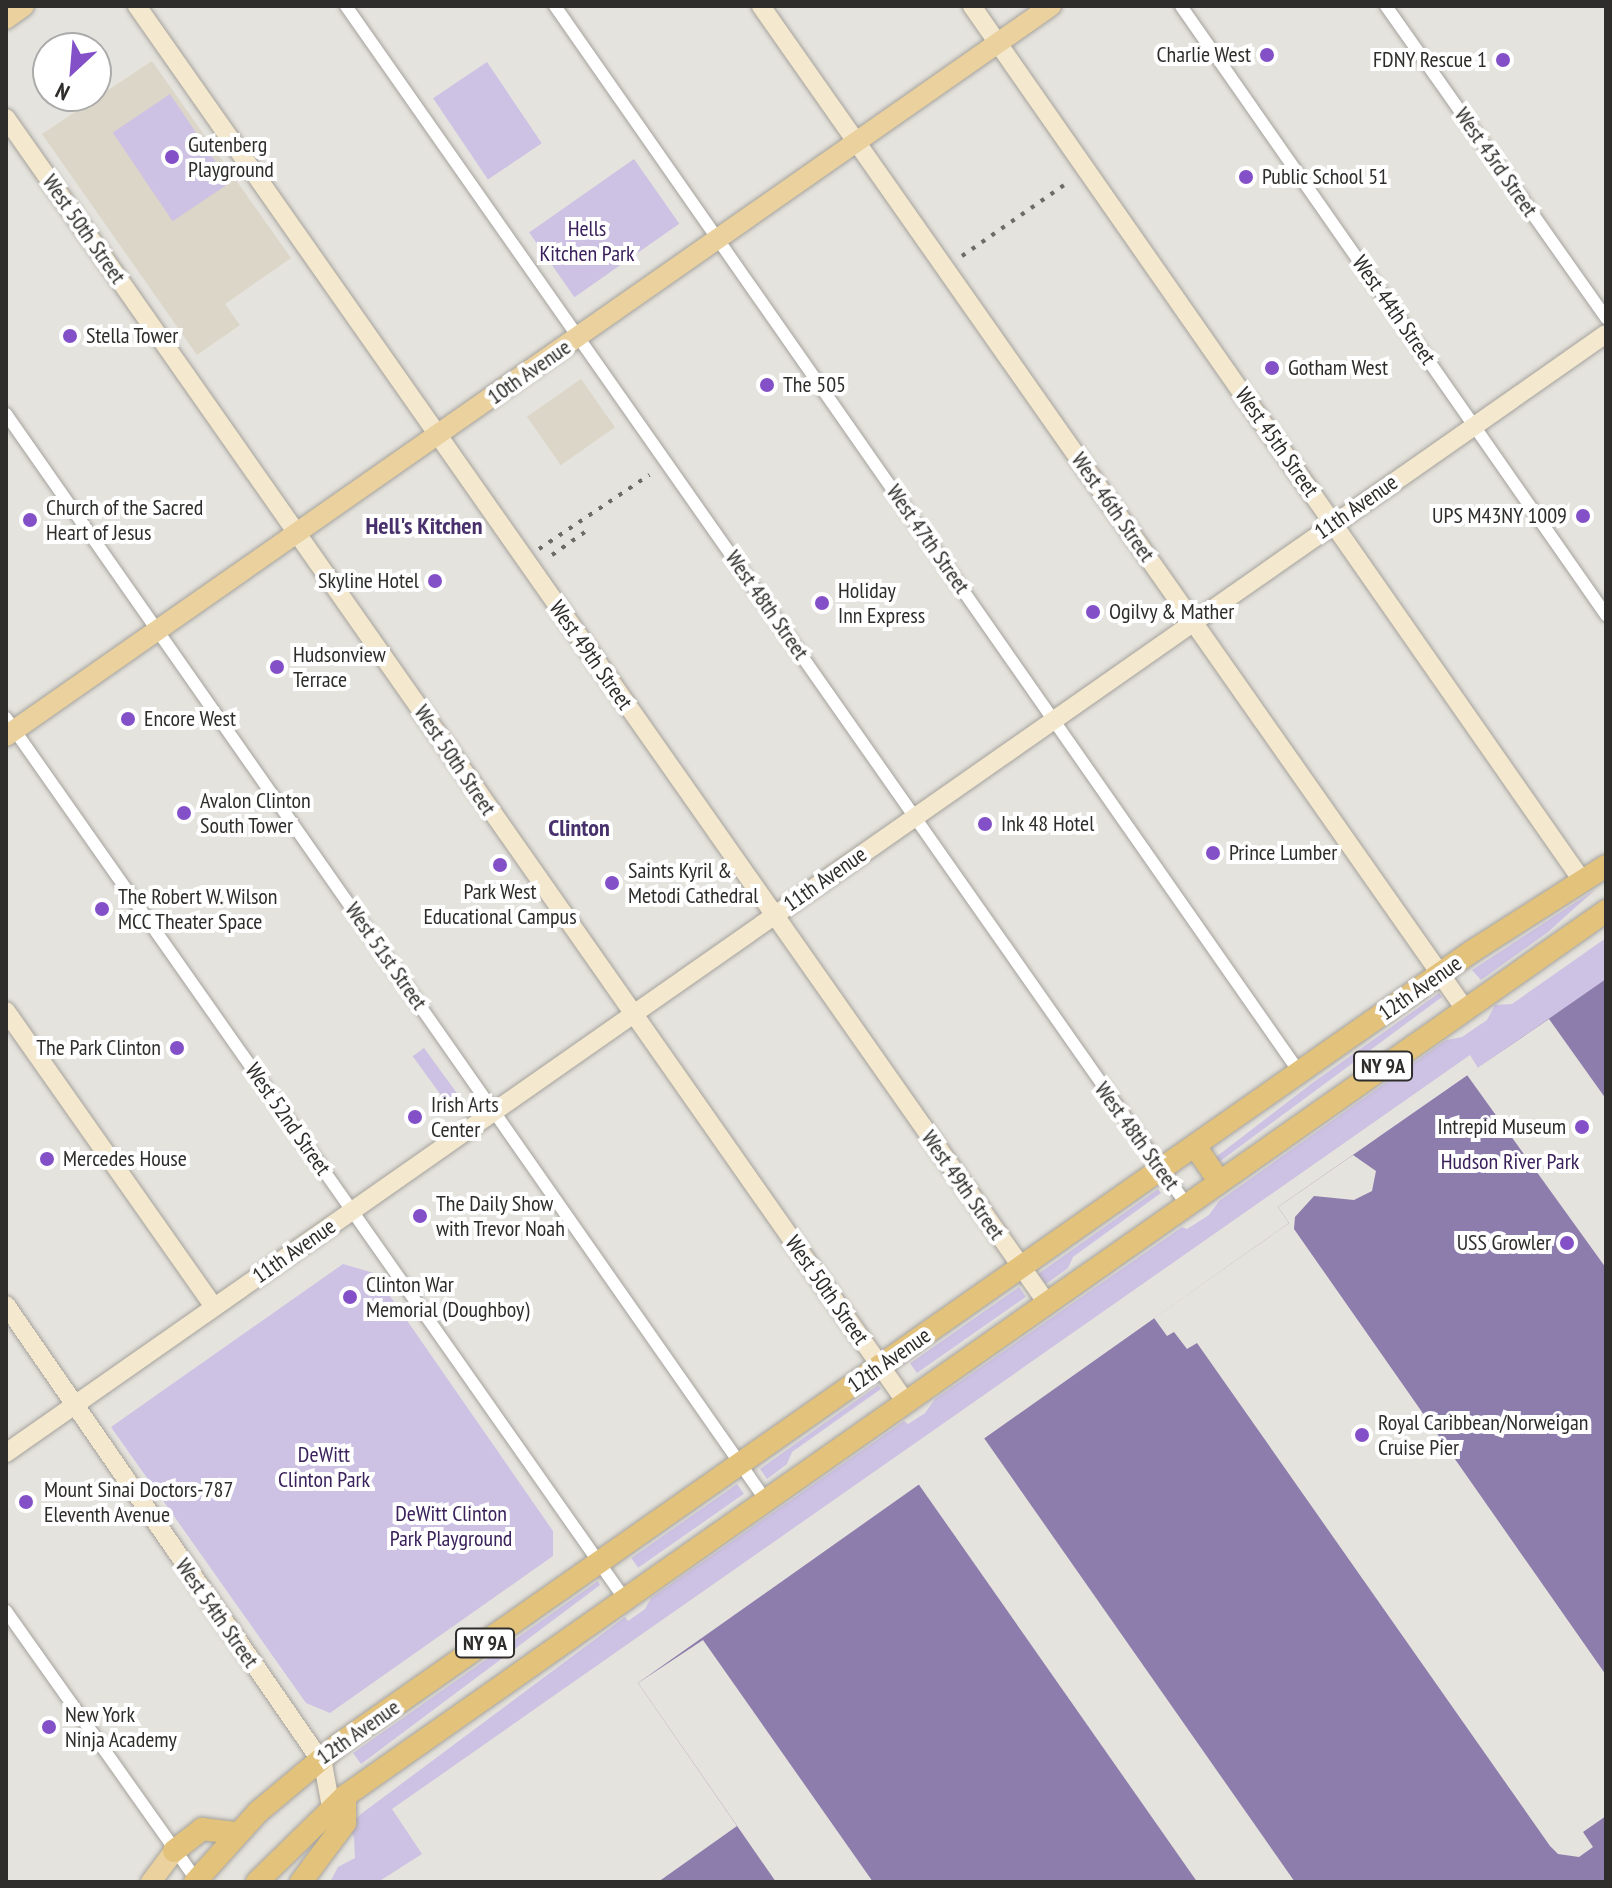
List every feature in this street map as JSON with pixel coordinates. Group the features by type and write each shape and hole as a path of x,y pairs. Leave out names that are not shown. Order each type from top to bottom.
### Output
{"highway":[{"name":"12th Avenue","path":"197,1881 237,1833 319,1759 1440,974 1581,879 1606,866"},
{"name":"12th Avenue","path":"257,1882 338,1801 1606,911"},
{"path":"1195,1146 1219,1181"},
{"path":"301,1882 345,1823 338,1801"},
{"path":"174,1851 202,1829 237,1833"}],"main road":[{"path":"6,19 24,6"},
{"name":"West 49th Street","path":"137,6 1046,1302"},
{"name":"West 46th Street","path":"761,6 1465,1009"},
{"name":"West 45th Street","path":"972,6 1581,879"},
{"name":"10th Avenue","path":"9,728 158,631 298,534 1051,6"},
{"name":"West 50th Street","path":"6,118 905,1401"},
{"name":"11th Avenue","path":"6,1453 1606,334"},
{"path":"6,1011 214,1307"},
{"name":"West 54th Street","path":"6,1305 319,1759 338,1801"},
{"path":"151,1882 174,1851"}],"street":[{"name":"West 48th Street","path":"346,6 1186,1204"},
{"name":"West 47th Street","path":"555,6 1300,1073"},
{"name":"West 44th Street","path":"1181,6 1606,615"},
{"name":"West 43rd Street","path":"1386,6 1606,318"},
{"name":"West 51st Street","path":"6,414 765,1499"},
{"name":"West 52nd Street","path":"9,728 624,1598"},
{"path":"6,1611 197,1881"}],"shaded area":[{"path":"152,61 291,258 225,304 240,325 197,355 42,134 75,112 112,112 112,88"},
{"path":"581,379 615,427 561,465 527,417"},
{"path":"1606,979 1606,1882 658,1882 737,1826 638,1683 1289,1223 1278,1207"}],"green space":[{"path":"487,62 542,143 488,180 433,98"},
{"name":"Gutenberg Playground","path":"170,94 230,183 173,221 113,133"},
{"name":"Hells Kitchen Park","path":"634,159 679,224 574,297 529,232"},
{"path":"1596,889 1548,932 1481,980 1472,970"},
{"name":"Hudson River Park","path":"1606,938 1606,1470 1377,1138 1478,1068 1470,1055 392,1809 422,1854 378,1882 330,1882 338,1867 355,1858 354,1837 347,1827 361,1814 625,1617 628,1621 645,1609 651,1598 904,1421 908,1424 925,1413 935,1399 1182,1227 1187,1229 1209,1215 1219,1201 1446,1040 1462,1037 1487,1020 1495,1005 1512,1004"},
{"path":"1439,993 1442,997 1215,1165 1212,1160 1311,1084"},
{"path":"424,1048 462,1101 451,1109 413,1056"},
{"path":"1158,1189 1161,1193 1073,1257 1068,1268 1046,1284 1038,1274"},
{"name":"DeWitt Clinton Park","path":"343,1264 374,1273 553,1531 553,1556 330,1713 306,1703 111,1427"},
{"path":"1019,1287 1026,1297 917,1373 910,1363"},
{"path":"878,1385 881,1389 792,1452 787,1464 767,1479 760,1469"},
{"path":"737,1484 744,1494 638,1568 631,1558"},
{"path":"598,1581 600,1585 361,1764 353,1753"}],"pier":[{"path":"1549,1019 1606,1099 1606,1268 1467,1075"},
{"path":"1353,1155 1376,1171 1372,1191 1354,1200 1314,1196 1295,1217 1294,1229 1606,1675 1606,1816 1583,1832 1593,1847 1579,1857 1558,1854 1550,1846 1197,1343 1187,1349 1174,1332 1167,1336 1154,1318 1289,1223 1278,1207"},
{"path":"984,1438 1295,1882 1197,1882 918,1484"},
{"path":"703,1640 873,1882 776,1882 638,1683"}],"railway":[{"path":"962,256 1070,181"},
{"path":"539,549 649,475"},
{"path":"552,555 585,532"}],"place":[{"name":"Charlie West","path":"1267,55"},
{"name":"FDNY Rescue 1","path":"1503,60"},
{"name":"Gutenberg Playground","path":"172,157"},
{"name":"Public School 51","path":"1246,177"},
{"name":"Stella Tower","path":"70,336"},
{"name":"Gotham West","path":"1272,368"},
{"name":"The 505","path":"767,385"},
{"name":"UPS M43NY 1009","path":"1583,516"},
{"name":"Church of the Sacred Heart of Jesus","path":"30,520"},
{"name":"Skyline Hotel","path":"435,581"},
{"name":"Holiday Inn Express","path":"822,603"},
{"name":"Ogilvy & Mather","path":"1093,612"},
{"name":"Hudsonview Terrace","path":"277,667"},
{"name":"Encore West","path":"128,719"},
{"name":"Avalon Clinton South Tower","path":"184,813"},
{"name":"Ink 48 Hotel","path":"985,824"},
{"name":"Prince Lumber","path":"1213,853"},
{"name":"Park West Educational Campus","path":"500,865"},
{"name":"Saints Kyril & Metodi Cathedral","path":"612,883"},
{"name":"The Robert W. Wilson MCC Theater Space","path":"102,909"},
{"name":"The Park Clinton","path":"177,1048"},
{"name":"Irish Arts Center","path":"415,1117"},
{"name":"Intrepid Museum","path":"1582,1127"},
{"name":"Mercedes House","path":"47,1159"},
{"name":"The Daily Show with Trevor Noah","path":"420,1216"},
{"name":"USS Growler","path":"1567,1243"},
{"name":"Clinton War Memorial (Doughboy)","path":"350,1297"},
{"name":"Royal Caribbean/Norweigan Cruise Pier","path":"1362,1435"},
{"name":"Mount Sinai Doctors-787 Eleventh Avenue","path":"26,1502"},
{"name":"New York Ninja Academy","path":"49,1727"}],"district":[{"name":"Hell's Kitchen","path":"424,526"},
{"name":"Clinton","path":"579,828"}],"park label":[{"name":"DeWitt Clinton Park Playground","path":"451,1526"}]}
